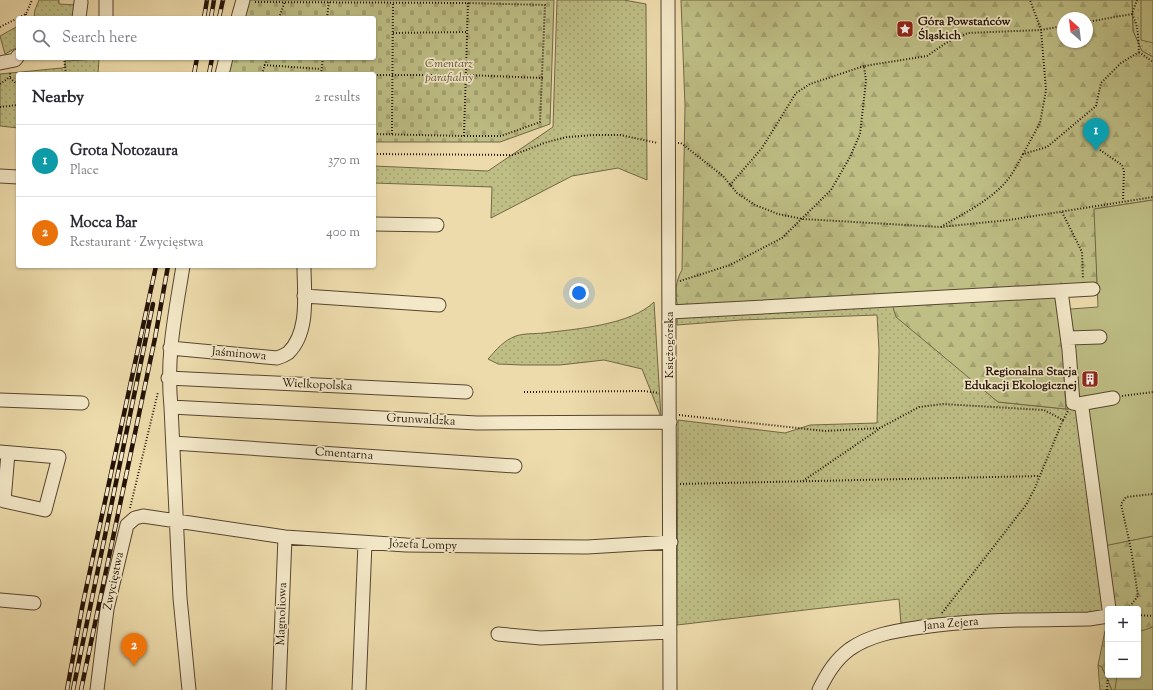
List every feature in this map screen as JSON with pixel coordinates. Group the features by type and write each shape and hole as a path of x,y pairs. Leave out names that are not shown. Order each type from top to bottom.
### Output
{"street":[{"path":"106,0 106,16"},
{"name":"Księżogórska","path":"668,0 671,542 670,690"},
{"path":"79,16 81,2"},
{"path":"239,16 248,3"},
{"path":"222,72 226,60"},
{"path":"0,176 16,177"},
{"path":"376,224 437,226"},
{"path":"183,268 164,382 171,407 180,598 189,690"},
{"name":"Jaśminowa","path":"170,348 277,358 288,353 299,336 304,314 304,268"},
{"path":"670,312 1087,290"},
{"path":"1061,291 1109,606"},
{"path":"304,296 439,305"},
{"path":"1068,338 1100,337"},
{"name":"Wielkopolska","path":"164,382 466,392"},
{"path":"1078,405 1113,398"},
{"path":"0,400 82,403"},
{"name":"Grunwaldzka","path":"171,407 478,423 670,418"},
{"name":"Cmentarna","path":"173,443 515,466"},
{"path":"4,453 59,458 45,510 4,501 4,453"},
{"name":"Zwycięstwa","path":"97,690 108,609 127,525 135,518 143,516 177,520"},
{"name":"Józefa Lompy","path":"177,520 285,537 365,543 468,547 587,547 671,542"},
{"name":"Magnoliowa","path":"279,690 285,537"},
{"path":"359,690 365,543"},
{"path":"0,600 34,603"},
{"name":"Jana Zejera","path":"819,690 828,672 842,656 870,637 892,631 960,622 1089,619 1105,616"},
{"path":"498,634 541,638 670,632"}],"path":[{"path":"22,16 26,14 32,0"},
{"path":"248,3 255,0 545,5 540,122 501,136 376,134"},
{"path":"940,227 972,209 995,192 1008,179 1040,123 1046,90 1041,30 1030,0"},
{"path":"1137,0 1132,14 1136,21 1139,36 1139,52"},
{"path":"280,16 285,1"},
{"path":"327,16 329,1"},
{"path":"392,134 393,2"},
{"path":"464,136 468,3"},
{"path":"1093,21 1132,14"},
{"path":"0,27 16,19"},
{"path":"730,185 762,148 796,93 810,84 864,66 927,56 946,43 968,33 1041,30 1057,27"},
{"path":"393,33 467,32"},
{"path":"1023,154 1047,147 1096,106 1101,83 1121,63 1139,52"},
{"path":"1139,52 1153,62"},
{"path":"9,60 10,77 16,83"},
{"path":"64,60 66,72"},
{"path":"262,72 266,60"},
{"path":"264,65 321,70 323,60"},
{"path":"670,283 730,265 756,253 782,238 831,190 850,157 860,134 866,81 864,66"},
{"path":"376,75 466,75 543,78"},
{"path":"0,84 10,77"},
{"path":"0,107 16,105"},
{"path":"376,154 513,155 547,142 567,137 595,134 620,135 669,145 681,143 713,168 737,193 755,205 778,214 803,219 940,227 1009,220 1153,197"},
{"path":"1100,150 1122,166 1124,171 1122,191 1124,201"},
{"path":"1062,212 1082,252 1087,290"},
{"path":"128,513 164,382"},
{"path":"524,392 644,391 670,394"},
{"path":"1113,398 1153,392"},
{"path":"803,481 880,428 919,407 944,404 1044,410 1063,420"},
{"path":"932,625 1026,504 1034,490 1063,420 1078,405"},
{"path":"670,418 825,431 880,428"},
{"path":"670,484 1039,476"},
{"path":"1130,606 1138,596 1131,549 1121,504 1126,497 1153,494"},
{"path":"1141,615 1153,616"},
{"path":"1107,690 1108,678"}],"green space":[{"path":"39,0 59,0 59,4 77,5 75,16 34,16"},
{"name":"Cmentarz parafialny","path":"249,0 554,0 550,124 500,142 376,142 376,72 228,72 231,60 376,60 376,16 245,16"},
{"path":"557,0 624,0 646,4 647,180 618,168 572,176 491,218 492,187 376,183 376,166 488,171 553,127"},
{"path":"681,0 1132,0 1133,31 1142,51 1153,57 1153,200 1095,209 1097,283 1054,286 1063,350 1066,409 998,402 896,317 892,304 678,306 676,288 678,278 682,270 685,106"},
{"path":"1132,0 1153,0 1153,57 1142,51 1133,31"},
{"path":"1141,0 1153,0 1153,43 1141,40"},
{"path":"16,27 16,48 5,54 0,36"},
{"path":"99,60 98,72 21,72 62,68 65,67 65,61"},
{"path":"16,72 16,128 0,126 0,74"},
{"path":"1153,200 1153,536 1094,548 1078,408 1066,409 1063,350 1057,310 1098,307 1094,209"},
{"path":"654,302 661,417 642,369 604,360 560,365 522,365 498,364 488,359 504,343 516,336 602,325 632,316 644,310"},
{"path":"892,304 998,402 1066,409 1078,408 1094,548 1102,589 1103,610 1100,613 901,624 899,599 677,625 678,420 785,433 810,425 877,423 879,350 877,315 741,320 677,325 677,317"},
{"path":"1153,536 1153,690 1112,690 1107,678 1141,678 1141,606 1114,606 1112,604 1102,546"},
{"path":"1153,627 1153,690 1115,690 1117,678 1141,678 1141,631"},
{"path":"1105,631 1105,674 1102,667 1098,665"},
{"path":"1098,665 1102,667 1105,678 1107,678 1112,690 1100,690"}],"railway":[{"path":"204,16 207,0"},
{"path":"211,16 214,0"},
{"path":"219,16 223,0"},
{"path":"194,72 197,60"},
{"path":"209,72 212,60"},
{"path":"67,690 83,603 156,268"},
{"path":"81,690 155,338 168,268"},
{"path":"73,690 153,304"}],"place":[{"name":"Góra Powstańców Śląskich","path":"905,29"},
{"name":"Grota Notozaura","path":"1096,151"},
{"name":"Regionalna Stacja Edukacji Ekologicznej","path":"1090,379"},
{"name":"Mocca Bar","path":"134,666"}]}
